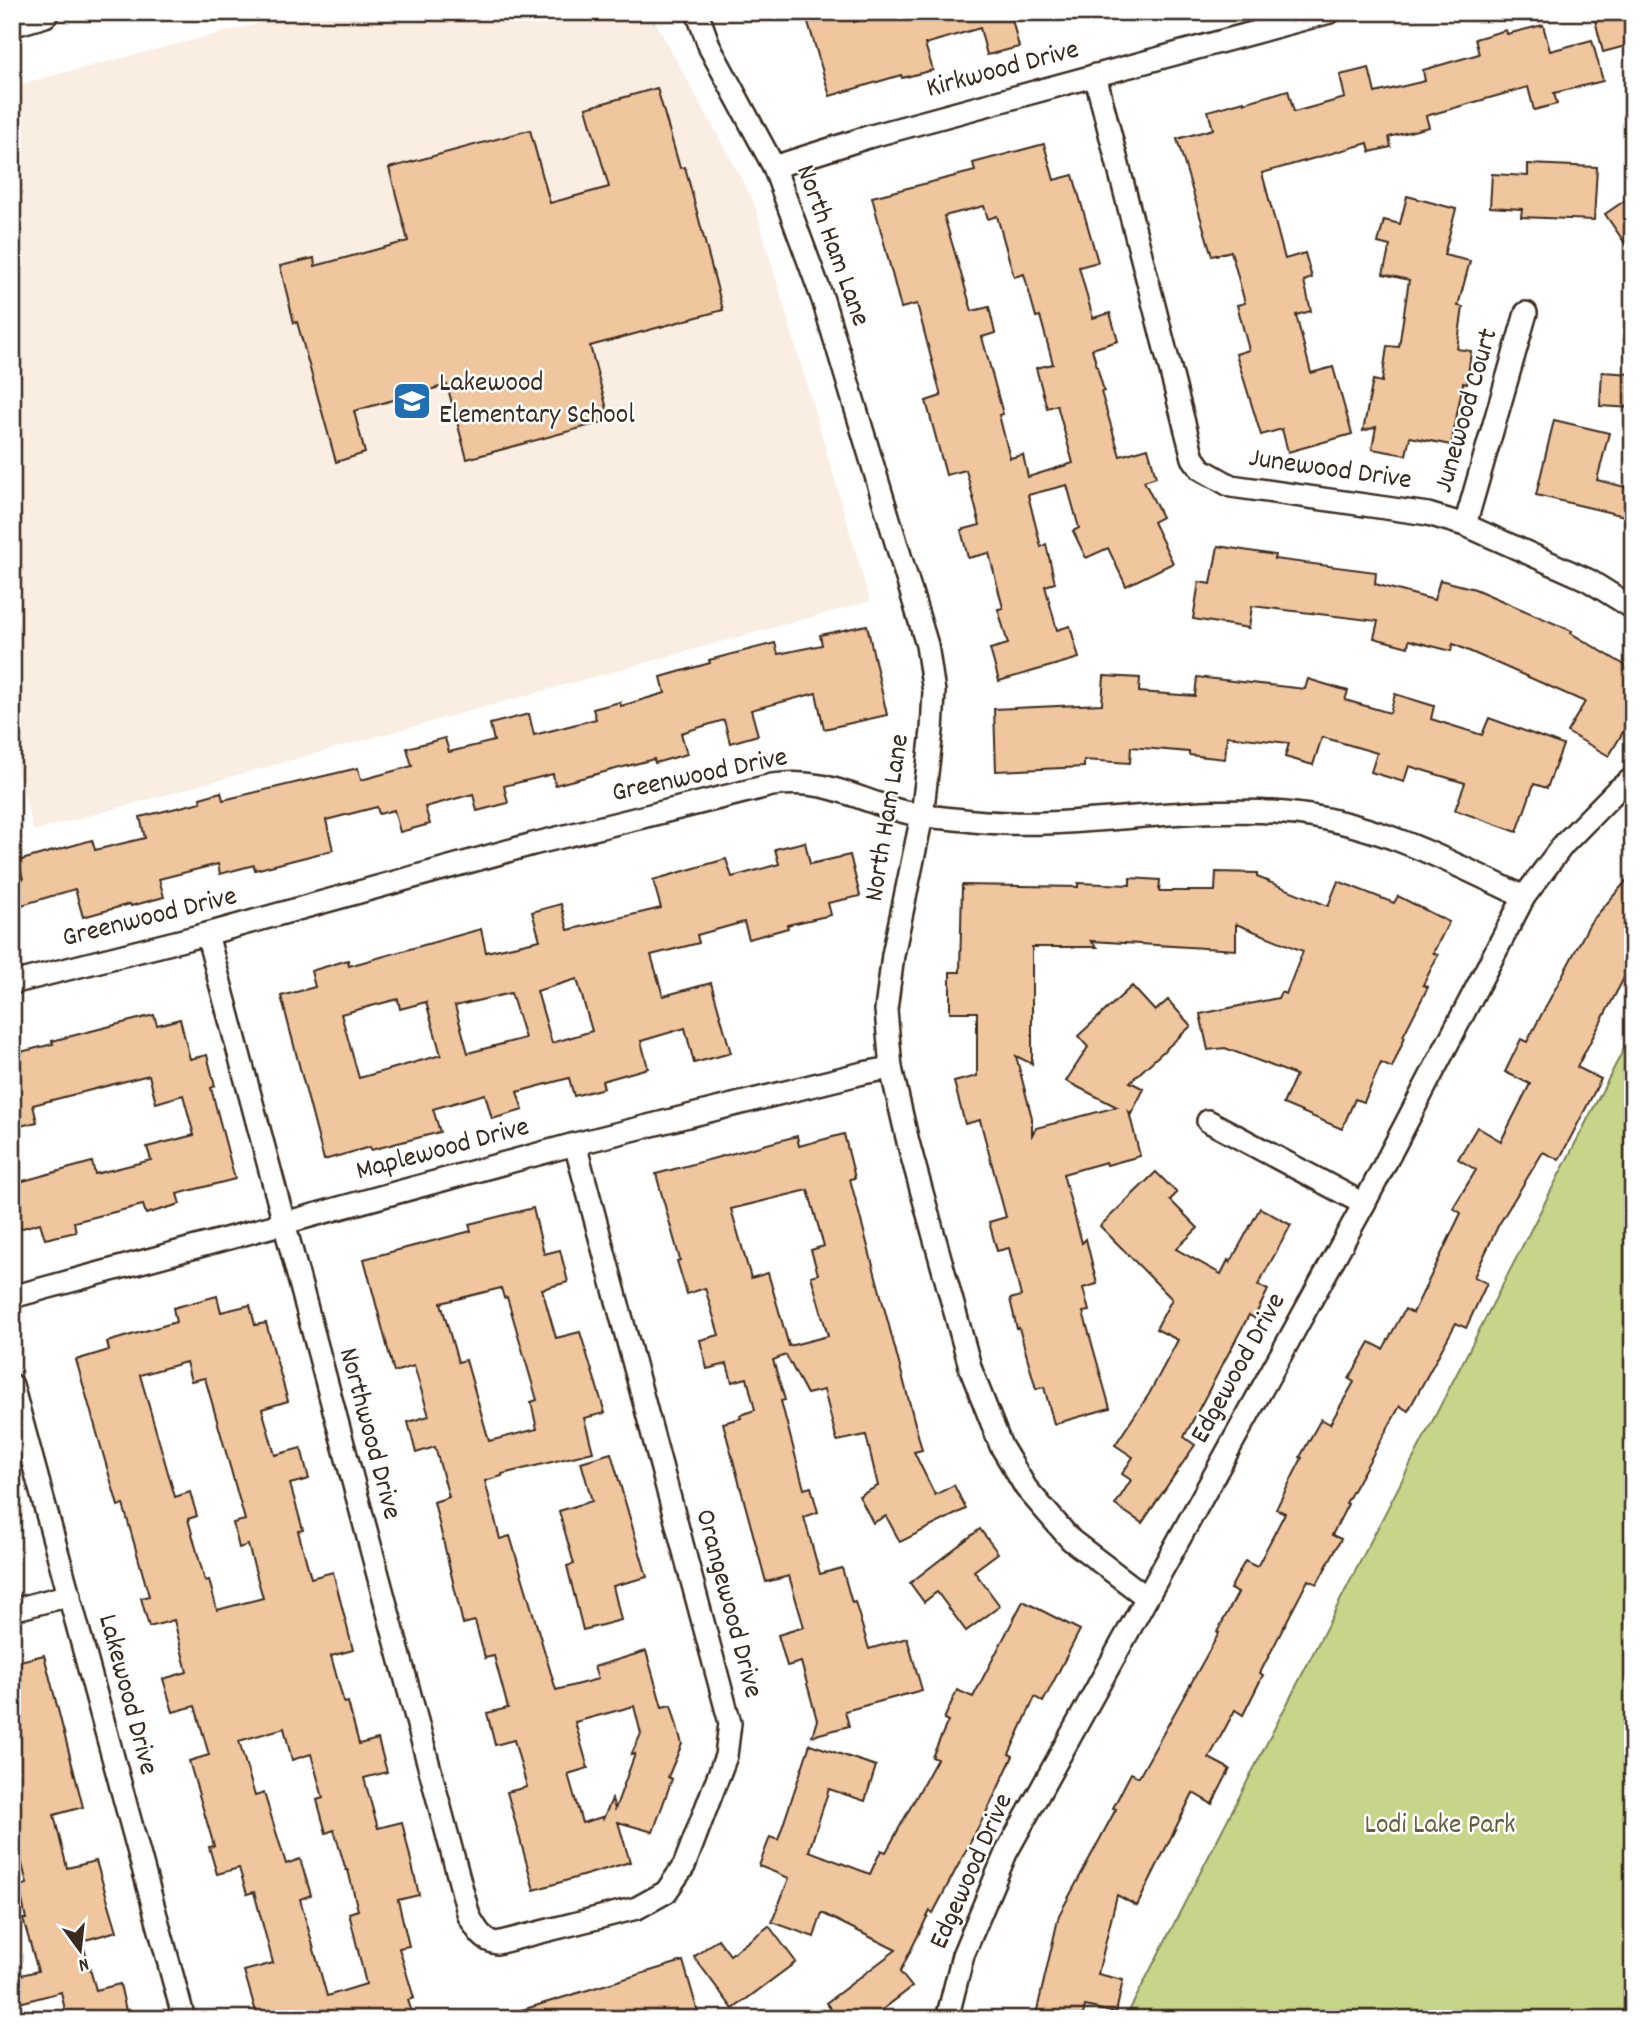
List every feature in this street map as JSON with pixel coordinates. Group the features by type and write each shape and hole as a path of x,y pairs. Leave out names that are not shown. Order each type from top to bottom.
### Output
{"main road":[{"path":"12,21 43,12"}],"street":[{"name":"North Ham Lane","path":"696,12 710,48 774,167 823,300 927,645 933,705 922,816 893,956 886,1010 891,1068 908,1142 971,1370 1001,1446 1026,1488 1071,1540 1146,1597"},
{"name":"Kirkwood Drive","path":"774,167 867,136 1330,12"},
{"name":"Junewood Drive","path":"1095,75 1193,458 1201,469 1231,485 1427,514 1465,525 1588,580 1633,608"},
{"name":"Junewood Court","path":"1465,525 1525,313"},
{"name":"Edgewood Drive","path":"947,2019 963,1955 1006,1853 1364,1204 1524,897 1563,845 1615,792 1633,778"},
{"name":"Greenwood Drive","path":"12,983 207,934 533,844 772,785 795,782 827,785 895,810 922,816 1004,824 1094,821 1197,812 1285,813 1357,826 1441,857 1524,897"},
{"name":"Northwood Drive","path":"207,934 468,1916 480,1935 489,1942"},
{"name":"Maplewood Drive","path":"12,1297 575,1144 891,1068"},
{"path":"1208,1122 1364,1204"},
{"name":"Orangewood Drive","path":"489,1942 498,1943 637,1908 666,1892 684,1866 726,1756 730,1723 575,1144"},
{"name":"Lakewood Drive","path":"12,1385 184,2019"},
{"path":"12,1610 70,1595"}],"shaded area":[{"name":"Lakewood Elementary School","path":"303,12 650,12 753,200 870,601 34,831 12,753 12,86"}],"green space":[{"name":"Lodi Lake Park","path":"1633,1031 1633,2019 1125,2019"}],"building":[{"path":"805,12 851,12 854,22 887,12 1014,12 1012,19 1019,47 987,55 980,28 925,44 933,70 902,78 901,75 830,96"},
{"path":"1593,12 1633,12 1633,44 1603,52"},
{"path":"1543,25 1550,51 1592,40 1603,81 1554,93 1557,104 1534,110 1528,87 1426,116 1429,127 1389,137 1391,147 1370,152 1368,143 1262,173 1285,259 1305,253 1312,278 1304,281 1311,311 1296,315 1311,373 1333,367 1352,434 1288,452 1282,429 1261,435 1236,354 1249,350 1237,305 1245,303 1231,251 1212,256 1177,139 1213,129 1208,111 1288,90 1294,112 1345,98 1340,75 1369,68 1375,93 1425,81 1423,70 1479,54 1475,39 1506,30 1507,34"},
{"path":"657,88 680,168 685,167 723,310 590,346 610,420 467,459 447,385 354,411 365,453 336,462 297,322 294,323 280,266 314,258 315,266 408,241 389,168 530,130 550,203 609,187 586,108"},
{"path":"1044,144 1054,180 1073,175 1098,262 1079,267 1093,318 1110,313 1118,341 1092,349 1104,391 1101,392 1120,456 1148,448 1156,477 1144,481 1162,517 1153,522 1173,563 1126,586 1108,548 1086,558 1073,531 1079,528 1067,485 1028,495 1041,547 1046,544 1055,583 1045,586 1057,630 1070,626 1079,658 999,681 990,649 1008,644 998,609 1003,608 989,553 968,558 961,530 980,525 966,470 946,475 926,401 941,396 917,304 901,308 872,197 975,171 973,163","holes":["984,206 988,219 997,216 1014,277 1024,274 1036,317 1040,316 1053,364 1036,368 1047,408 1057,405 1073,463 1028,477 1023,455 1010,458 999,415 1003,414 982,337 995,333 989,307 972,311 944,216"]},
{"path":"1528,164 1597,167 1594,220 1521,217 1522,209 1490,207 1492,174 1528,176"},
{"path":"1633,195 1633,255 1605,214"},
{"path":"1407,196 1456,209 1444,255 1470,261 1458,306 1463,307 1457,349 1471,351 1467,384 1463,383 1451,445 1410,437 1406,455 1372,449 1376,427 1363,431 1373,380 1382,382 1387,346 1399,347 1409,280 1383,274 1390,246 1378,243 1384,220 1400,224"},
{"path":"1602,372 1633,374 1633,408 1600,406"},
{"path":"1554,420 1609,433 1597,480 1633,489 1633,518 1536,495"},
{"path":"1218,546 1275,555 1274,559 1376,572 1375,584 1434,600 1440,580 1475,589 1572,631 1571,633 1633,670 1633,732 1626,727 1609,756 1567,732 1585,702 1453,644 1451,651 1409,640 1408,647 1374,638 1378,621 1252,606 1249,628 1193,619 1199,582 1211,584"},
{"path":"867,625 887,715 824,729 816,693 751,710 758,735 730,743 724,720 681,733 687,754 655,763 654,759 555,785 553,774 504,786 508,803 477,811 473,794 425,807 430,824 400,832 394,810 379,814 377,807 326,820 333,850 255,870 254,865 220,874 218,864 159,879 164,897 131,906 130,904 83,917 75,889 12,908 12,882 23,879 18,861 92,840 95,850 145,838 140,817 201,802 200,798 221,792 223,800 358,768 361,780 412,766 407,748 445,738 449,752 494,741 490,724 529,714 534,735 596,719 593,709 620,702 621,706 665,693 661,677 710,663 709,660 775,643 778,654 822,645 820,635"},
{"path":"1104,676 1140,678 1139,692 1195,696 1197,677 1305,689 1308,679 1348,691 1345,700 1390,713 1395,694 1434,706 1431,719 1482,735 1489,718 1563,745 1547,788 1534,784 1517,832 1455,810 1465,783 1409,766 1404,782 1371,772 1377,753 1322,737 1313,765 1285,757 1289,743 1227,736 1225,759 1189,755 1189,752 1131,747 1130,763 1084,760 1084,767 996,771 994,709 1102,704"},
{"path":"805,842 810,864 850,855 860,896 828,903 831,915 787,925 788,928 749,939 744,922 697,935 699,943 651,955 663,996 711,983 731,1053 694,1063 685,1028 641,1041 648,1068 602,1081 604,1088 574,1096 569,1078 517,1092 523,1110 492,1119 485,1094 433,1109 440,1132 324,1160 281,996 315,987 311,971 348,960 349,966 481,929 486,952 540,940 532,912 561,904 568,930 661,908 653,880 726,859 732,877 779,864 775,849","holes":["577,979 592,1031 552,1043 537,991","511,993 525,1038 468,1053 455,1006","398,999 400,1009 426,1002 441,1055 359,1078 341,1014"]},
{"path":"1216,872 1257,873 1257,877 1328,906 1338,881 1394,903 1398,896 1449,922 1433,953 1438,955 1423,985 1428,987 1403,1036 1405,1037 1392,1068 1381,1063 1364,1102 1355,1099 1342,1129 1283,1104 1296,1075 1225,1048 1208,1050 1200,1014 1278,998 1281,992 1286,994 1303,951 1236,924 1236,950 1091,941 1097,947 1032,947 1032,1064 1016,1056 1032,1118 1032,1135 1036,1128 1117,1107 1066,1081 1088,1047 1078,1036 1132,986 1155,1011 1168,1000 1191,1026 1130,1082 1144,1089 1131,1114 1129,1112 1140,1156 1063,1174 1082,1243 1086,1239 1097,1284 1083,1288 1089,1311 1083,1312 1110,1408 1054,1424 1044,1387 1036,1389 1019,1328 1017,1329 1010,1299 1021,1296 1009,1248 997,1251 989,1222 1006,1217 980,1120 965,1124 954,1082 977,1076 977,1012 950,1012 950,972 960,972 962,885 1130,885 1130,878 1160,880 1159,891 1215,891"},
{"path":"1633,873 1633,961 1577,1067 1601,1079 1559,1160 1543,1152 1498,1226 1474,1277 1487,1283 1466,1328 1456,1323 1408,1411 1400,1406 1346,1503 1348,1504 1332,1535 1341,1539 1317,1584 1308,1580 1260,1673 1263,1675 1243,1715 1235,1710 1209,1758 1230,1769 1212,1804 1193,1793 1137,1906 1117,1895 1098,1974 1123,1980 1116,2013 1085,2006 1082,2019 1035,2019 1059,1915 1116,1809 1113,1808 1131,1773 1139,1777 1219,1633 1217,1632 1238,1593 1230,1589 1245,1561 1257,1567 1285,1513 1276,1509 1321,1419 1330,1424 1354,1382 1349,1379 1370,1342 1383,1349 1405,1309 1413,1313 1461,1213 1453,1208 1476,1170 1458,1159 1477,1127 1501,1141 1530,1084 1505,1072 1521,1039 1527,1042 1590,923"},
{"path":"154,1015 157,1025 180,1019 190,1059 207,1055 215,1086 211,1088 235,1179 177,1194 180,1204 146,1214 143,1205 74,1222 76,1232 45,1239 40,1223 12,1231 12,1184 92,1162 95,1174 151,1160 147,1147 194,1135 183,1095 156,1103 149,1075 33,1105 37,1122 12,1128 12,1054"},
{"path":"844,1134 855,1178 850,1179 922,1450 914,1452 935,1495 954,1485 966,1509 900,1542 886,1516 873,1523 859,1496 878,1486 866,1435 837,1441 824,1390 807,1394 786,1355 773,1360 785,1400 781,1401 804,1489 811,1487 818,1512 804,1517 820,1574 842,1568 869,1649 907,1638 922,1690 845,1711 849,1726 812,1736 817,1720 801,1662 787,1666 778,1635 804,1627 789,1576 766,1582 723,1423 741,1418 740,1415 755,1410 747,1378 732,1382 727,1364 707,1369 700,1340 719,1335 705,1288 687,1294 656,1174 797,1136 799,1146","holes":["808,1190 824,1246 811,1250 818,1274 811,1276 828,1336 789,1346 768,1273 751,1278 731,1209"]},
{"path":"1156,1172 1177,1193 1170,1200 1198,1228 1176,1249 1221,1274 1228,1260 1230,1263 1260,1208 1291,1225 1258,1285 1268,1290 1254,1318 1249,1315 1184,1437 1195,1445 1142,1523 1115,1505 1131,1480 1122,1474 1133,1457 1115,1445 1149,1394 1178,1340 1156,1329 1172,1299 1100,1226"},
{"path":"533,1208 544,1254 560,1250 568,1282 542,1289 556,1338 580,1332 605,1413 584,1418 593,1452 502,1474 485,1481 500,1539 510,1536 556,1690 598,1679 594,1667 646,1651 662,1707 671,1705 682,1744 668,1777 672,1779 653,1832 618,1822 630,1862 534,1890 507,1792 527,1787 514,1740 495,1745 487,1713 508,1708 494,1656 485,1658 475,1621 463,1624 434,1502 449,1497 435,1447 416,1453 408,1422 429,1416 414,1366 394,1372 364,1259 471,1231 469,1224","holes":["501,1288 504,1298 507,1297 537,1400 531,1402 537,1429 489,1441 466,1360 458,1362 441,1303","634,1706 641,1734 631,1755 635,1754 615,1809 612,1799 603,1819 602,1817 582,1823 568,1774 588,1768 575,1722"]},
{"path":"217,1296 221,1312 250,1305 255,1325 266,1323 288,1401 262,1409 275,1455 301,1448 309,1479 290,1484 303,1530 298,1531 311,1578 333,1572 353,1650 331,1656 344,1703 348,1702 359,1744 378,1739 387,1772 364,1778 378,1828 402,1822 419,1895 398,1900 409,1946 399,1948 414,1998 408,2000 414,2019 258,2019 244,1971 273,1963 254,1892 247,1894 239,1868 217,1874 209,1847 214,1846 189,1761 209,1755 195,1706 173,1712 163,1679 187,1672 174,1620 149,1627 141,1598 149,1596 123,1504 118,1506 76,1360 109,1350 107,1342 176,1322 173,1308","holes":["186,1362 191,1381 205,1378 245,1520 233,1523 239,1548 248,1545 263,1598 217,1610 209,1580 205,1581 188,1519 197,1516 190,1492 175,1497 140,1375","284,1728 292,1760 311,1754 323,1798 317,1800 326,1833 334,1830 358,1910 349,1913 366,1984 327,1996 300,1899 311,1895 300,1859 286,1864 264,1793 255,1796 239,1741"]},
{"path":"611,1453 647,1577 613,1586 621,1620 583,1630 567,1566 574,1564 559,1511 592,1501 581,1462"},
{"path":"980,1529 998,1553 974,1571 1000,1606 966,1631 937,1592 924,1602 910,1583"},
{"path":"1023,1601 1080,1630 1043,1702 1035,1697 1009,1754 1013,1756 990,1805 933,1913 930,1911 900,1972 912,1987 882,2010 889,2019 839,2019 826,2003 896,1950 822,1913 814,1937 772,1922 789,1878 759,1866 770,1837 778,1840 810,1744 876,1766 865,1801 829,1789 809,1851 870,1874 881,1850 886,1852 937,1759 932,1757 948,1721 944,1719 957,1690 973,1697"},
{"path":"44,1655 83,1807 54,1815 67,1868 96,1861 117,1931 82,1941 96,1990 120,1984 127,2015 112,2019 67,2019 61,1992 12,2005 12,1977 38,1971 23,1919 26,1919 19,1886 27,1884 12,1823 12,1663"},
{"path":"769,1926 796,1962 733,2009 694,1957 718,1939 730,1955"},
{"path":"683,1961 700,2019 513,2019 512,2013"}],"place":[{"name":"Lakewood Elementary School","path":"412,401"}]}
